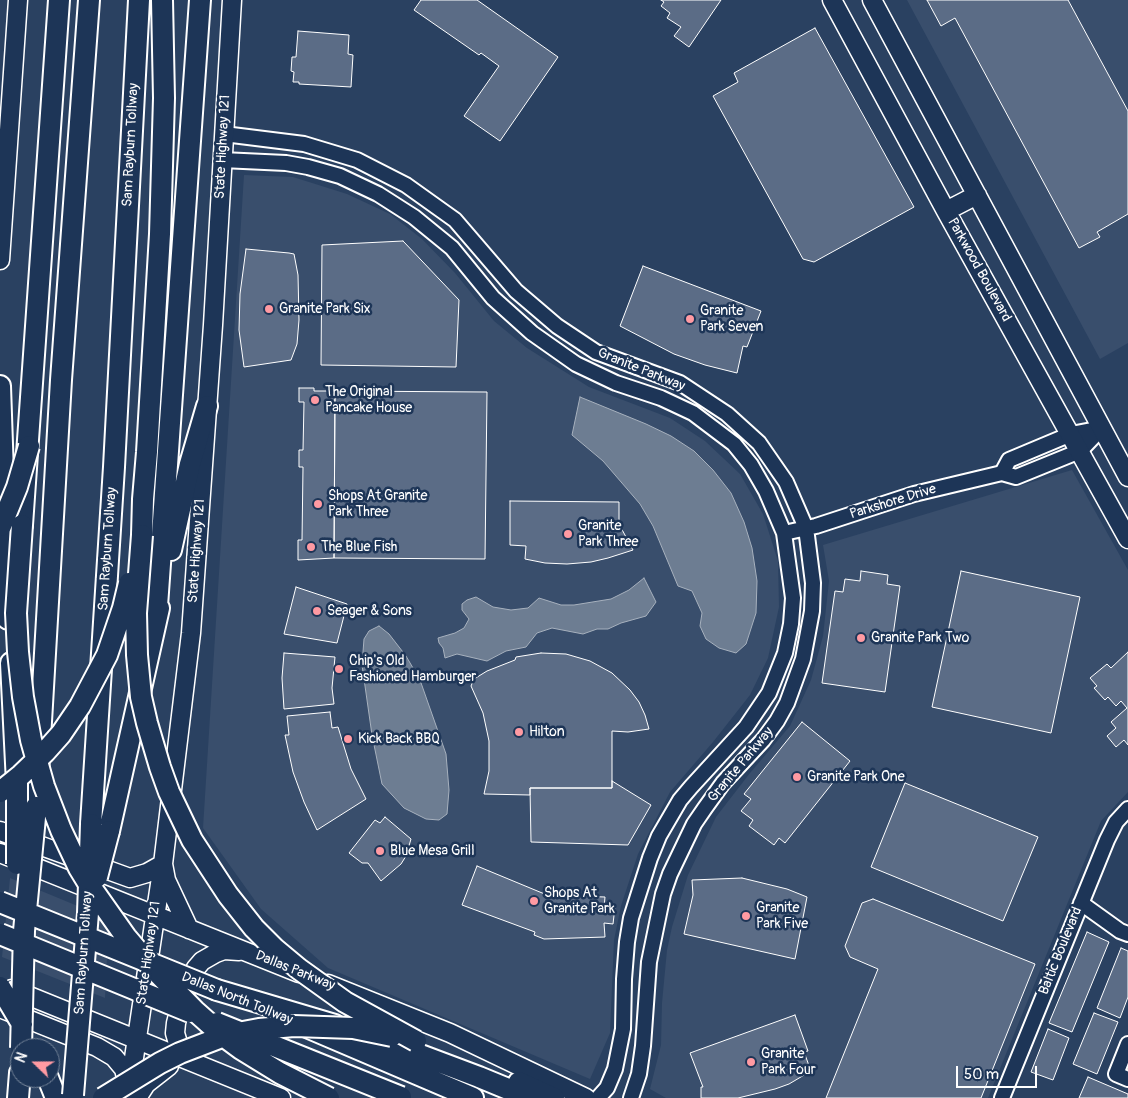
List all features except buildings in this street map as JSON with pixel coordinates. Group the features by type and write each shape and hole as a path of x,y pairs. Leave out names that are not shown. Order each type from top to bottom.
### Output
{"highway":[{"path":"59,0 17,592 16,632 19,672 36,760 64,837 90,886 148,963 222,1035 280,1073 329,1098"},
{"path":"21,1038 24,931 36,807 61,380 88,0"},
{"name":"Sam Rayburn Tollway","path":"68,1097 88,913 100,828 114,467 139,0"},
{"path":"162,0 164,98 160,234 136,613 137,655 141,696 160,767 169,792 192,840 228,895 254,928 275,949 344,1002 416,1041 496,1071 554,1098"},
{"path":"160,234 181,94 187,0"},
{"path":"156,620 200,0"},
{"path":"0,386 8,618 9,788 24,931"},
{"path":"100,828 156,620 190,464 207,406"},
{"path":"0,528 17,487 28,446"},
{"path":"9,788 61,734 93,683 116,632 142,535"},
{"name":"Dallas North Tollway","path":"0,902 403,1067 473,1098"},
{"path":"0,934 401,1098"},
{"path":"0,986 29,1038"},
{"path":"217,990 366,1035 530,1098"},
{"path":"103,1098 138,1075 180,1052 228,1035 259,1029 294,1026 334,1026 416,1041"},
{"path":"59,1088 68,1097"}],"main road":[{"path":"0,260 18,0"},
{"name":"State Highway 121","path":"132,1096 136,1040 163,864 191,633 232,0"},
{"name":"Parkwood Boulevard","path":"832,0 946,211 1128,539"},
{"path":"872,0 1128,477"},
{"path":"946,211 977,195"},
{"path":"0,831 130,878 147,873 163,864 166,880 189,929"},
{"name":"Dallas Parkway","path":"0,853 450,1033 586,1098"},
{"path":"182,1057 175,1033 176,1023 184,992 196,968 202,961 224,950 244,951"},
{"path":"0,986 281,1098"},
{"path":"0,1008 97,1047 114,1057 124,1069 132,1096 182,1057"}],"street":[{"name":"Granite Parkway","path":"224,134 304,144 357,160 406,184 455,220 516,291 557,326 596,352 680,383 728,414 759,443 781,474 806,528 813,583 812,611 804,659 787,703 777,721 763,740 724,783 694,824 679,852 663,894 649,962 643,1046 631,1098"},
{"name":"Granite Parkway","path":"222,160 286,163 340,176 378,194 414,217 452,248 493,298 532,333 567,358 616,383 660,398 693,413 734,444 751,465 766,491 784,533 792,589 793,612 785,653 769,694 746,727 690,787 659,836 642,880 631,918 626,962 623,1029 615,1068 607,1088 598,1098"},
{"path":"378,194 389,176"},
{"path":"567,358 580,342"},
{"path":"1002,473 1009,460 1070,434 1102,428"},
{"name":"Parkshore Drive","path":"784,533 806,528 914,494 1002,473 1016,477 1080,451 1102,428"},
{"path":"769,694 787,703"},
{"name":"Baltic Boulevard","path":"1002,1098 1107,840 1116,822 1128,809"},
{"path":"674,811 694,824"},
{"path":"1081,903 1120,931 1128,934"},
{"path":"626,962 649,962"},
{"path":"1122,1076 1128,1044"}],"shaded area":[{"path":"907,0 1128,0 1128,343 1100,359"},
{"path":"244,175 293,177 347,194 390,214 422,239 455,273 494,321 527,348 589,387 670,418 705,441 740,474 763,514 778,561 779,607 768,658 750,695 670,792 638,854 621,906 614,940 610,1033 590,1079 328,968 261,909 203,828"},
{"path":"580,397 671,436 694,451 713,470 731,493 744,522 752,548 757,581 756,613 746,644 736,653 719,648 706,639 700,626 702,613 692,591 678,586 653,526 640,504 603,461 572,435"},
{"path":"1072,470 1128,570 1128,792 1101,821 988,1098 666,1098 650,1089 661,1045 662,1003 667,950 688,875 716,817 790,726 811,680 823,636 829,581 823,545"},
{"path":"644,578 656,602 646,616 608,629 597,629 583,634 552,628 537,633 526,647 506,651 487,661 457,654 445,658 443,648 439,643 438,638 464,628 469,619 462,610 462,604 476,597 493,607 511,610 528,608 539,598 561,605 574,605 611,599 629,590"},
{"path":"379,626 389,634 406,656 420,680 446,754 449,790 447,814 439,820 426,819 404,808 382,784 372,735 362,665 364,639 369,631"},
{"path":"10,878 109,919 105,998 2,957"}],"place":[{"name":"Granite Park Six","path":"269,309"},
{"name":"Granite Park Seven","path":"690,319"},
{"name":"The Original Pancake House","path":"315,400"},
{"name":"Shops At Granite Park Three","path":"318,504"},
{"name":"Granite Park Three","path":"568,534"},
{"name":"The Blue Fish","path":"311,547"},
{"name":"Seager & Sons","path":"317,611"},
{"name":"Granite Park Two","path":"861,638"},
{"name":"Chip's Old Fashioned Hamburger","path":"339,669"},
{"name":"Hilton","path":"519,732"},
{"name":"Kick Back BBQ","path":"348,739"},
{"name":"Granite Park One","path":"797,777"},
{"name":"Blue Mesa Grill","path":"380,851"},
{"name":"Shops At Granite Park","path":"534,901"},
{"name":"Granite Park Five","path":"746,916"},
{"name":"Granite Park Four","path":"751,1062"}]}
